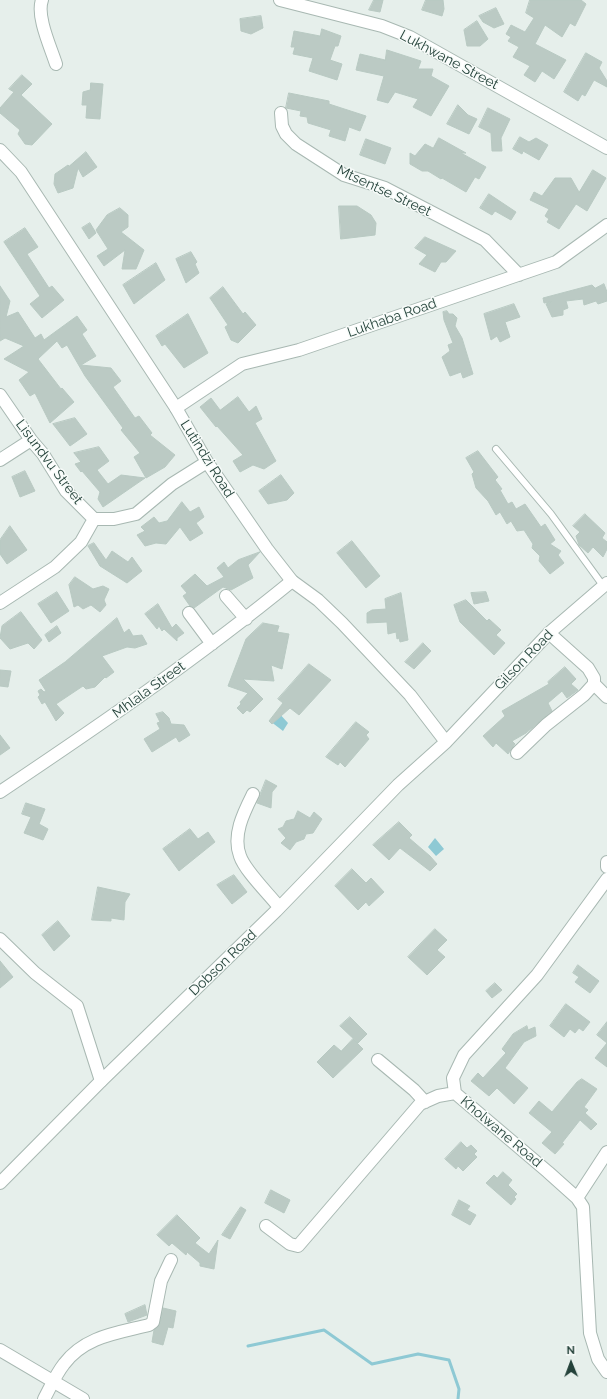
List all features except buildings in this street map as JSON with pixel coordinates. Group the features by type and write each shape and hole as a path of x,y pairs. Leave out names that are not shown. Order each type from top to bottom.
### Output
{"street":[{"path":"42,0 40,6 44,26 56,64"},
{"name":"Lukhwane Street","path":"280,0 382,26 410,37 607,148"},
{"name":"Mtsentse Street","path":"281,113 282,126 286,134 296,144 344,175 385,188 485,240 519,275"},
{"name":"Lutindzi Road","path":"0,150 20,172 176,408 207,462 263,543 292,581 318,600 377,659 410,695 446,742"},
{"name":"Lukhaba Road","path":"176,408 242,364 299,350 556,262 607,225"},
{"name":"Lisundvu Street","path":"0,395 31,440 43,454 66,491 94,520"},
{"path":"0,460 31,440"},
{"path":"0,604 55,567 81,542 94,520 114,519 136,514 172,484 207,462"},
{"name":"Mhlala Street","path":"0,792 131,704 246,619 292,581"},
{"name":"Gilson Road","path":"446,742 549,633 605,585"},
{"path":"226,596 246,619"},
{"path":"189,613 212,644"},
{"path":"517,753 546,725 584,696 594,684 594,678 588,668 549,633"},
{"path":"594,684 607,697"},
{"name":"Dobson Road","path":"0,1184 101,1081 280,907 398,785 446,742"},
{"path":"253,794 242,817 238,844 240,856 251,873 280,907"},
{"path":"607,862 607,867"},
{"name":"Kholwane Road","path":"607,879 537,975 464,1055 453,1078 455,1093 577,1198 583,1207 590,1332 598,1360 607,1372"},
{"path":"0,939 35,973 77,1006 101,1081"},
{"path":"378,1060 414,1090 425,1102"},
{"path":"266,1226 290,1244 298,1246 420,1104 438,1096 455,1093"},
{"path":"577,1198 607,1152"},
{"path":"44,1399 64,1364 83,1344 110,1333 149,1325 153,1322 161,1281 171,1260"},
{"path":"0,1350 83,1399"}],"lane":[{"path":"496,449 551,514 605,585"}],"water":[{"path":"277,711 288,723 283,731 270,721"},
{"path":"435,838 444,849 436,856 428,847"}],"waterway":[{"path":"248,1346 324,1330 372,1364 418,1354 449,1360 459,1389 458,1399"}]}
